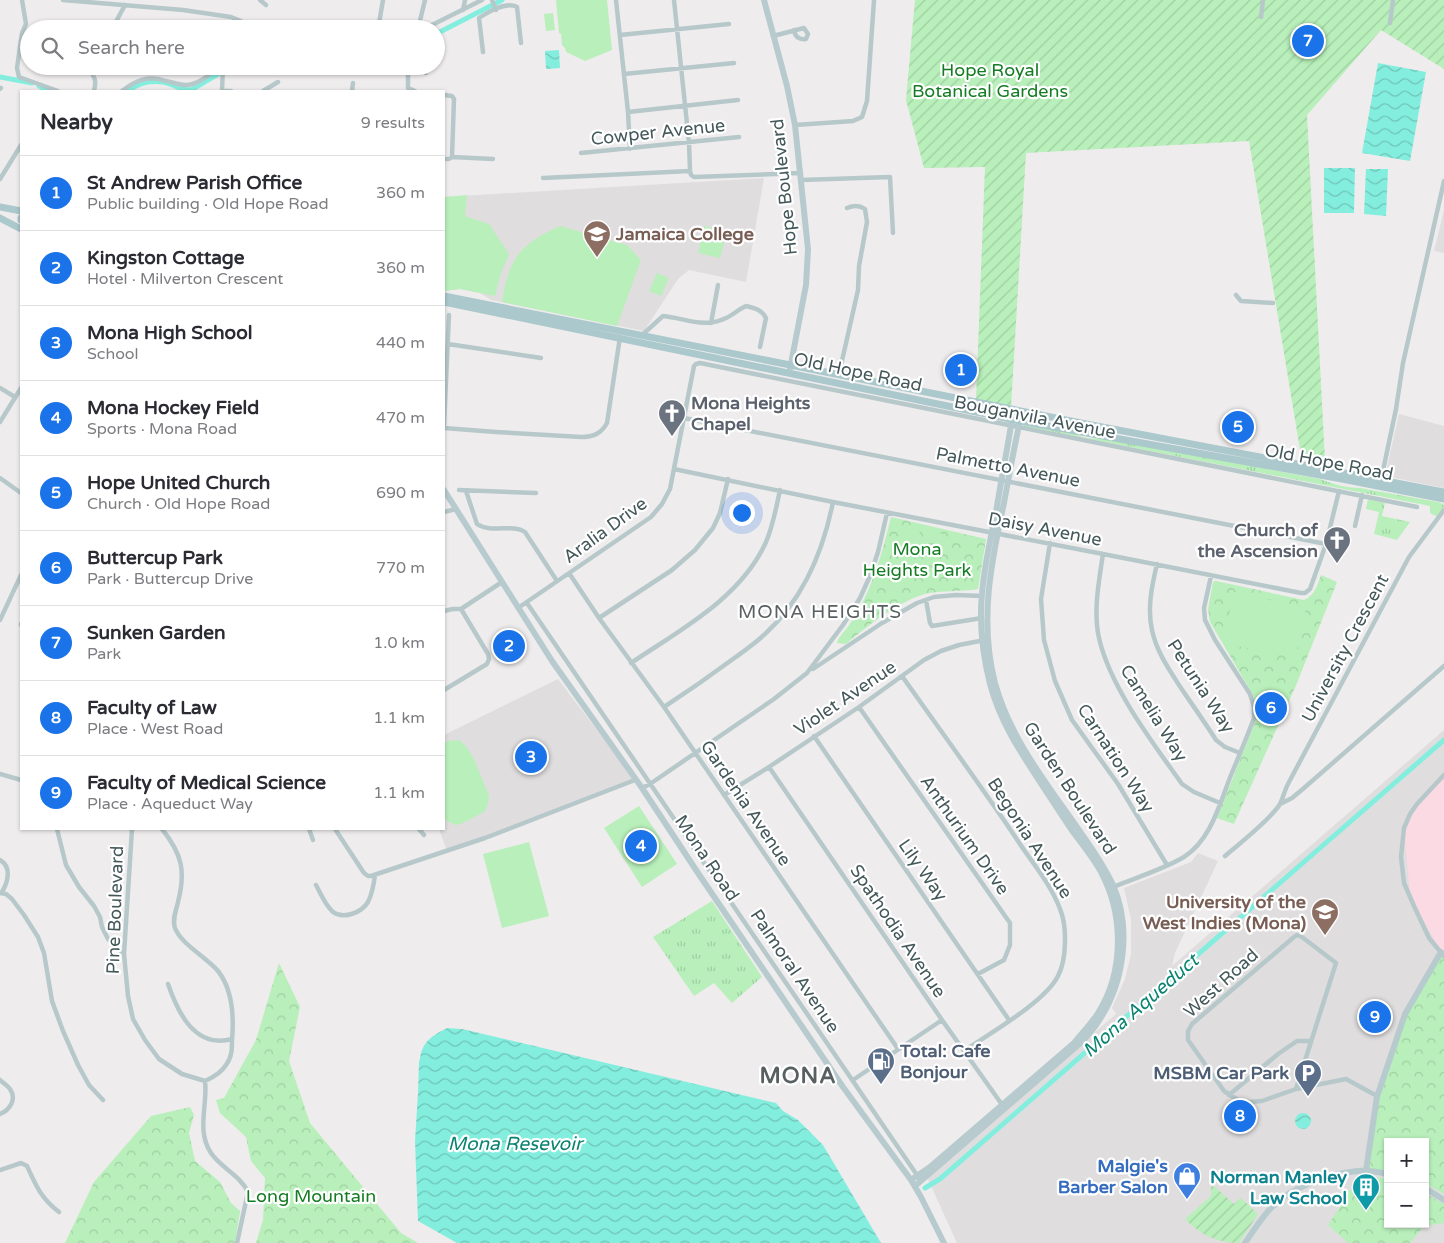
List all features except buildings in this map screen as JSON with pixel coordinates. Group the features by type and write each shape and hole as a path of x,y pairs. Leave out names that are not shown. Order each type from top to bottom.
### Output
{"main road":[{"path":"0,207 20,211"},
{"path":"0,218 20,228"},
{"name":"Old Hope Road","path":"445,296 1015,424 1333,477 1444,492"},
{"name":"Old Hope Road","path":"445,302 620,334 642,336 839,374 1380,483 1444,499"}],"street":[{"path":"22,0 25,20"},
{"path":"63,0 183,10 231,17 238,20"},
{"path":"260,0 266,5"},
{"path":"379,20 382,0"},
{"path":"420,20 425,0"},
{"path":"463,10 465,0"},
{"path":"442,20 482,0"},
{"path":"492,0 496,10"},
{"path":"616,0 630,149"},
{"path":"674,0 691,174 694,177 890,177 893,232"},
{"name":"Hope Boulevard","path":"764,0 787,86 795,125 808,249 806,285 789,373"},
{"path":"795,125 853,121 862,117 867,101 874,0"},
{"path":"1261,16 1263,0"},
{"path":"1390,23 1393,0"},
{"path":"117,20 125,5"},
{"path":"483,52 479,18 509,5 517,7 521,43"},
{"path":"620,36 677,28 729,24"},
{"path":"773,36 794,30"},
{"path":"20,50 19,76 55,90"},
{"path":"624,74 734,63"},
{"path":"93,75 96,81 94,90"},
{"path":"123,90 138,80 149,77 185,85 197,83 208,75"},
{"path":"222,90 223,75"},
{"path":"408,75 408,88 413,90"},
{"path":"266,90 278,82"},
{"path":"352,90 353,83"},
{"path":"445,95 452,96 454,99 452,158"},
{"path":"628,112 738,100"},
{"name":"Cowper Avenue","path":"581,153 739,137"},
{"path":"0,179 20,147"},
{"path":"445,159 493,159"},
{"path":"543,178 690,171"},
{"path":"1380,483 1396,409 1403,363 1444,181"},
{"path":"839,374 858,290 859,266 867,222 865,209 852,205 847,208"},
{"path":"711,323 718,284"},
{"path":"1236,295 1241,300 1273,303"},
{"path":"642,336 663,316 701,324 711,323 726,318 746,306 763,312 766,318 760,347"},
{"path":"445,406 449,315"},
{"path":"445,426 505,433 581,437 598,434 604,428 608,416 620,334"},
{"path":"448,344 541,358"},
{"name":"Bouganvila Avenue","path":"696,364 700,363 1015,424 1417,507"},
{"name":"Aralia Drive","path":"518,608 651,517 662,504 670,488 694,366 696,364"},
{"path":"0,388 15,397"},
{"path":"0,422 20,390"},
{"name":"Garden Boulevard","path":"914,1181 922,1181 1074,1043 1089,1026 1099,1012 1112,981 1118,948 1118,926 1111,887 1030,768 1007,728 990,685 982,618 982,596 986,562 994,533 1018,410"},
{"name":"Palmetto Avenue","path":"684,418 1326,544"},
{"name":"Daisy Avenue","path":"674,469 886,513 1050,543 1298,593 1305,593 1310,589 1326,544 1339,491"},
{"path":"0,478 20,492"},
{"path":"599,618 672,570 696,550 713,528 720,513 728,479"},
{"path":"459,490 536,493"},
{"path":"631,663 709,609 728,594 746,574 767,540 774,520 780,490"},
{"path":"466,491 477,524 496,530 522,529 557,581"},
{"name":"Mona Road","path":"445,492 552,661 642,788 838,1078 914,1181 944,1243"},
{"path":"1355,526 1362,495"},
{"path":"664,707 749,648 787,610 808,579 818,556 828,529 833,502"},
{"path":"445,512 456,509"},
{"name":"University Crescent","path":"1280,804 1283,792 1390,591 1409,557 1444,510"},
{"path":"807,672 843,625 860,598 878,552 886,513"},
{"name":"Garden Boulevard","path":"985,640 994,533"},
{"name":"Carnation Way","path":"1050,543 1041,599 1044,640 1055,681 1072,720 1118,784 1167,865"},
{"name":"Camelia Way","path":"1103,554 1098,591 1099,637 1118,688 1182,784 1220,803"},
{"name":"Petunia Way","path":"1156,564 1150,611 1151,629 1156,647 1216,740 1225,747 1240,753"},
{"name":"Gardenia Avenue","path":"570,573 599,618 664,707 898,1050"},
{"path":"1111,887 1167,865 1184,856 1198,845 1208,831 1254,718 1254,707 1250,694 1214,640 1205,620 1204,608 1211,576"},
{"path":"0,620 2,612 20,577"},
{"path":"445,611 461,609 502,582"},
{"path":"642,788 774,699 807,672 882,623 917,603 934,597 982,596"},
{"path":"926,600 932,626 982,618"},
{"name":"Palmoral Avenue","path":"527,603 853,1080 914,1181"},
{"path":"445,689 487,664 489,659 488,654 461,609"},
{"name":"Violet Avenue","path":"724,795 770,767 859,707 924,660 940,651 985,640"},
{"name":"University Crescent","path":"1224,856 1271,815 1280,804 1292,798 1304,788 1444,666"},
{"name":"Begonia Avenue","path":"902,676 994,805 1050,888 1061,909 1064,923 1066,945 1060,974 1053,984 1037,1000 964,1051"},
{"name":"Anthurium Drive","path":"859,707 1010,923 1010,945 1004,960 978,974"},
{"name":"Lily Way","path":"814,736 1010,1020"},
{"name":"Spathodia Avenue","path":"770,767 942,1020 1004,1107"},
{"path":"0,774 20,780"},
{"path":"1366,1171 1377,1096 1405,1014 1442,954 1428,938 1404,883 1401,857 1404,828 1410,814 1444,775"},
{"path":"336,830 364,873 368,876 375,875 485,838 635,780"},
{"path":"57,830 66,865 78,887 94,906 108,939 124,954"},
{"name":"Pine Boulevard","path":"132,830 124,954 128,996 133,1019 159,1059 182,1074 205,1081"},
{"path":"163,830 179,855 182,871 183,883 174,925 184,941 218,971 224,980 231,1002 234,1024 232,1050 227,1064 220,1072 205,1081 206,1090 203,1116 204,1135 208,1147 220,1164 234,1174 244,1184 248,1192 238,1243"},
{"path":"308,830 313,840"},
{"path":"420,830 424,835"},
{"path":"0,860 5,863 8,869 6,886 1,892 12,899 38,937 44,953 52,1001 63,1031 89,1085 103,1100"},
{"path":"316,885 333,911 339,915 347,916 367,904 375,875"},
{"name":"West Road","path":"1229,1096 1188,1040 1188,1031 1192,1024 1297,935 1336,964 1296,1089"},
{"path":"168,984 175,1005 192,1030 210,1038 220,1040 232,1039"},
{"path":"853,1080 942,1020"},
{"path":"1311,1041 1297,1041 1278,1054 1229,1096 1249,1102 1262,1101 1296,1089 1346,1079 1377,1096"},
{"path":"0,1080 9,1088 12,1097 8,1110 0,1114"},
{"name":"Garden Boulevard","path":"914,1181 1004,1107"},
{"path":"0,1170 21,1163 27,1166 42,1197 59,1212"},
{"path":"1245,1243 1270,1209 1290,1194 1305,1186 1327,1177 1358,1171 1384,1173"},
{"path":"1429,1191 1444,1200"}],"shaded area":[{"name":"Jamaica College","path":"764,178 746,282 689,270 678,279 644,331 491,300 480,293 460,289 445,291 445,197"},
{"path":"1444,210 1444,253 1434,251"},
{"path":"1399,414 1444,426 1444,488 1385,476"},
{"path":"558,679 635,780 447,851 439,830 445,830 445,735"},
{"name":"University of the West Indies (Mona)","path":"1444,730 1444,1243 957,1243 927,1177 1116,1014 1112,1008 1125,979 1131,954 1131,920 1124,888 1191,862 1198,853 1218,861 1175,953 1172,966"},
{"path":"1444,775 1444,955 1410,896 1404,828 1410,814"}],"green space":[{"path":"556,0 607,0 612,50 585,61 566,52 562,45 561,34 559,33"},
{"name":"Hope Royal Botanical Gardens","path":"915,0 1444,0 1444,69 1381,30 1307,115 1325,461 1301,456 1249,141 1026,153 1011,407 976,400 985,167 924,168 906,100"},
{"path":"553,13 555,30 546,31 544,14"},
{"path":"467,195 465,216 489,224 509,254 501,273 495,296 460,289 445,291 445,197"},
{"path":"560,226 627,245 641,260 617,326 502,302 508,274 519,254 535,239"},
{"path":"704,226 727,231 720,258 698,253"},
{"path":"657,273 669,278 661,296 649,291"},
{"path":"1023,426 1072,432 1088,438 1106,438 1320,479 1345,486 1438,502 1444,506 1438,517 1430,513 1430,506"},
{"path":"1368,499 1385,503 1382,516 1410,522 1397,540 1374,534 1379,512 1366,509"},
{"name":"Mona Heights Park","path":"891,517 986,539 978,589 944,591 915,597 883,615 846,644 837,643 863,602 881,554"},
{"path":"912,525 921,526 916,549 907,548"},
{"path":"936,533 943,534 941,549 933,547"},
{"path":"1321,575 1337,582 1297,683 1234,824 1217,818 1255,722 1256,711 1252,693 1210,622 1208,609 1213,582 1216,581 1304,600 1313,593"},
{"path":"1234,592 1306,608 1295,658 1223,643"},
{"path":"459,740 466,746 474,759 489,796 484,812 456,825 447,821 445,818 445,743 448,741"},
{"path":"639,806 677,864 642,887 604,828"},
{"path":"529,842 549,916 502,928 483,854"},
{"path":"712,901 762,977 732,1003 714,983 694,996 653,937"},
{"path":"1441,955 1444,958 1444,1194 1429,1185 1429,1138 1384,1138 1384,1171 1369,1169 1380,1091 1406,1014"},
{"name":"Long Mountain","path":"279,963 300,1007 289,1061 310,1123 401,1233 418,1243 256,1243 263,1220 265,1178 251,1161 246,1137 220,1113 216,1100 224,1098 256,1040"},
{"path":"190,1107 194,1115 189,1133 195,1161 220,1182 231,1203 240,1211 235,1243 65,1243 94,1182 151,1116"},
{"path":"1373,1177 1384,1178 1384,1228 1422,1228 1410,1243 1348,1243 1328,1225 1346,1200 1340,1192 1369,1188"},
{"path":"1211,1186 1215,1187 1234,1204 1241,1198 1258,1214 1239,1243 1231,1243 1209,1237 1185,1219 1211,1196"},
{"path":"1429,1195 1444,1204 1444,1223 1429,1225"}],"water":[{"path":"559,50 560,68 546,69 545,51"},
{"path":"1378,63 1426,72 1410,161 1362,153"},
{"path":"1324,168 1355,168 1354,213 1324,213"},
{"path":"1366,169 1388,169 1386,216 1364,214"},
{"name":"Mona Resevoir","path":"447,1028 462,1029 776,1103 783,1111 798,1120 823,1145 881,1243 457,1243 418,1221 415,1141 419,1062 421,1051 426,1042"},
{"path":"1300,1113 1306,1113 1311,1118 1309,1127 1300,1129 1295,1124 1295,1118"}],"waterway":[{"path":"445,29 502,0"},
{"path":"191,90 216,75"},
{"path":"0,77 32,83"},
{"path":"129,90 140,84 153,81 191,90"},
{"path":"39,86 48,90"},
{"name":"Mona Aqueduct","path":"925,1188 940,1179 1444,740"}],"place":[{"name":"Sunken Garden","path":"1308,41"},
{"name":"Jamaica College","path":"597,258"},
{"name":"St Andrew Parish Office","path":"961,370"},
{"name":"Hope United Church","path":"1238,427"},
{"name":"Mona Heights Chapel","path":"672,437"},
{"name":"Church of the Ascension","path":"1337,564"},
{"name":"Kingston Cottage","path":"509,646"},
{"name":"Buttercup Park","path":"1271,708"},
{"name":"Mona High School","path":"531,757"},
{"name":"Mona Hockey Field","path":"641,846"},
{"name":"University of the West Indies (Mona)","path":"1325,936"},
{"name":"Faculty of Medical Science","path":"1375,1017"},
{"name":"Total: Cafe Bonjour","path":"881,1085"},
{"name":"MSBM Car Park","path":"1308,1097"},
{"name":"Faculty of Law","path":"1240,1116"},
{"name":"Malgie's Barber Salon","path":"1187,1200"},
{"name":"Norman Manley Law School","path":"1366,1211"}],"district":[{"name":"MONA HEIGHTS","path":"820,611"},
{"name":"MONA","path":"798,1075"}]}
